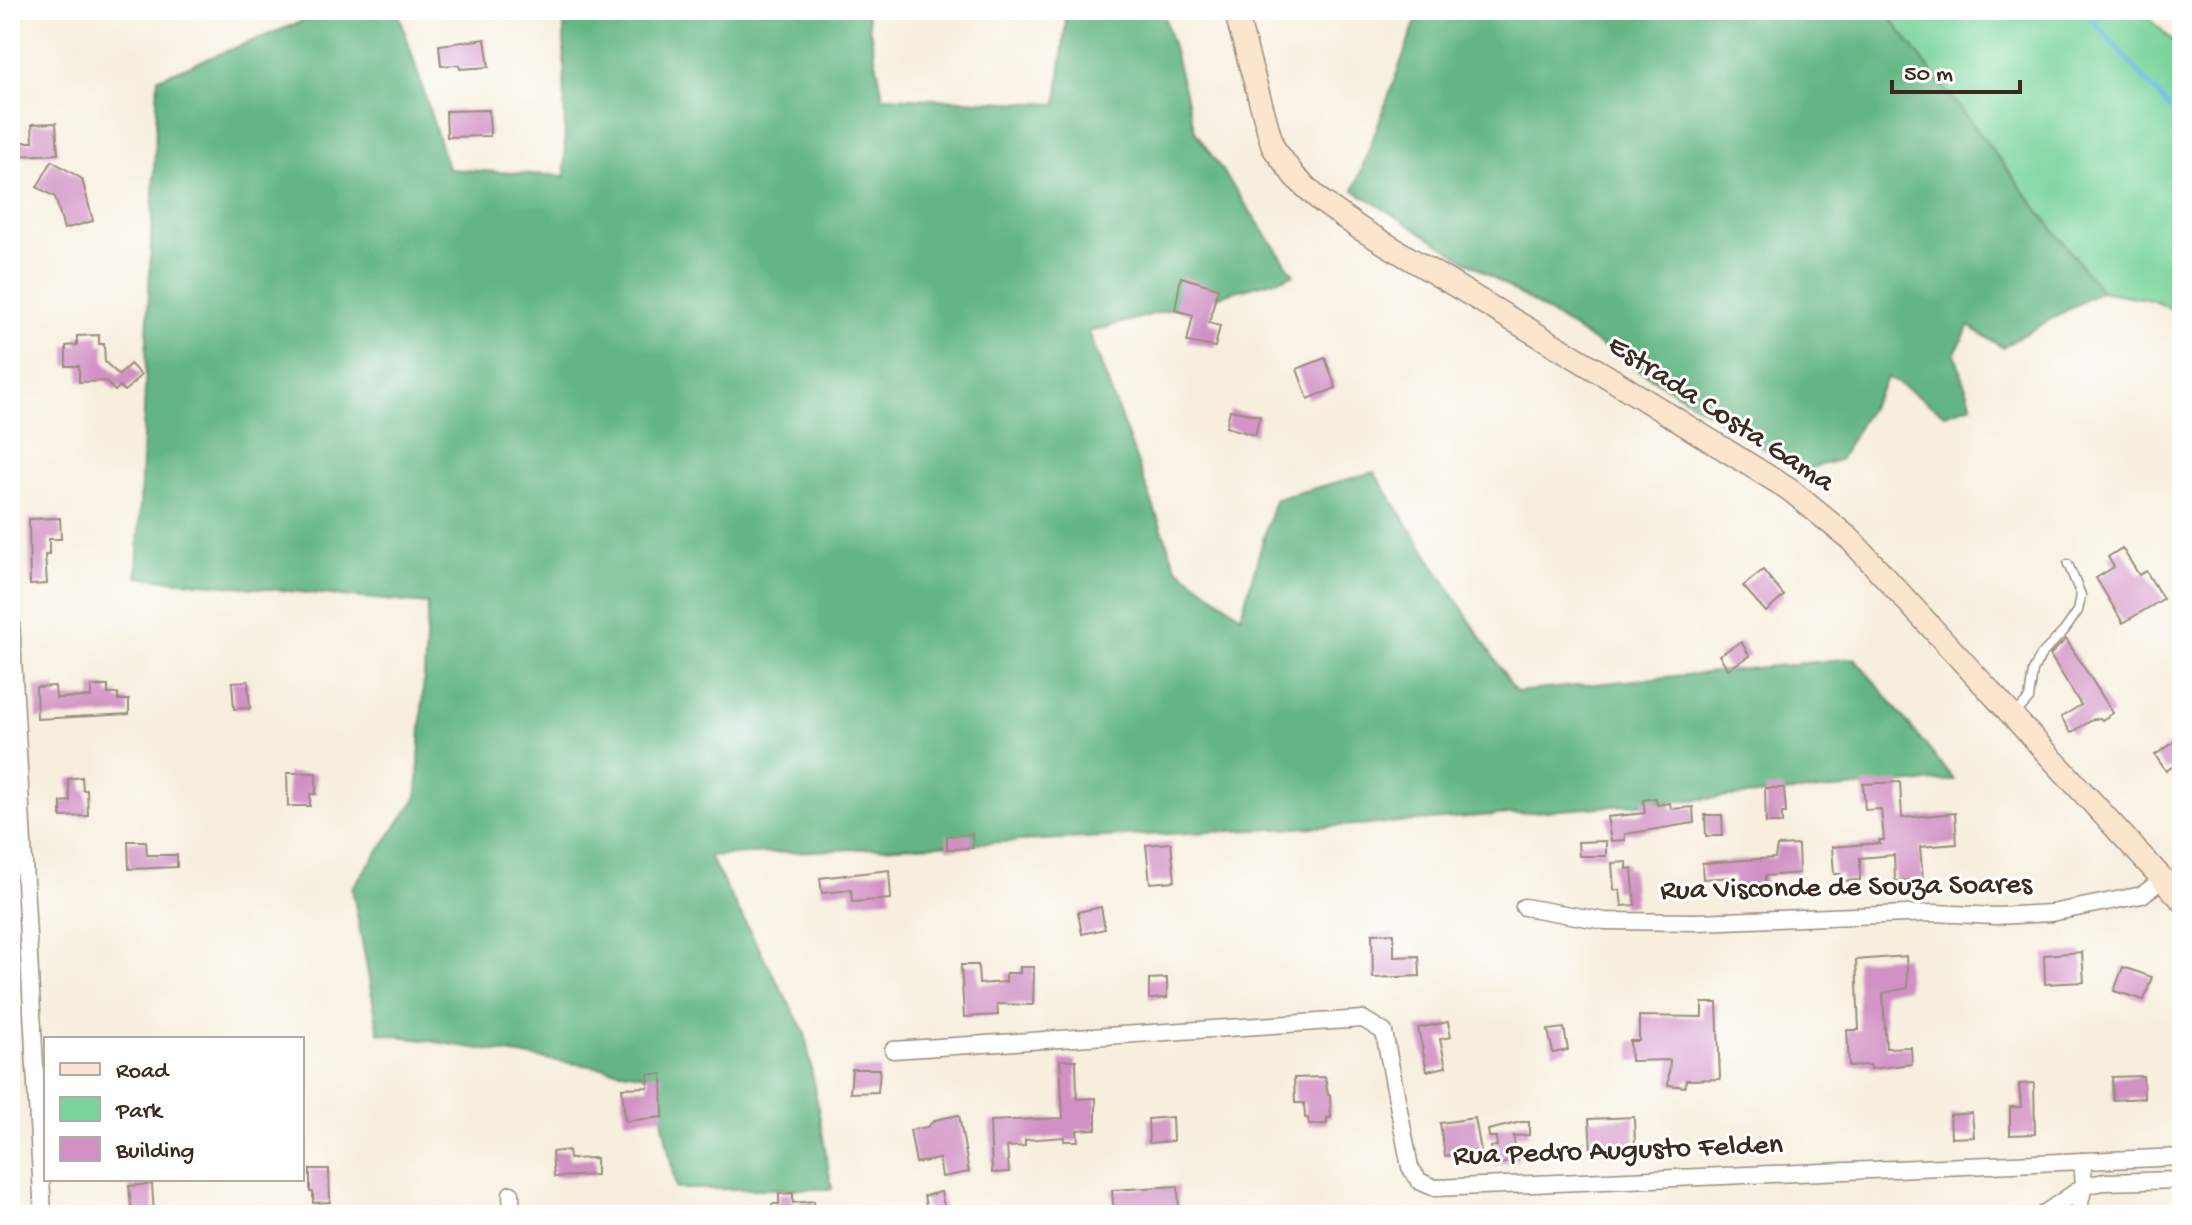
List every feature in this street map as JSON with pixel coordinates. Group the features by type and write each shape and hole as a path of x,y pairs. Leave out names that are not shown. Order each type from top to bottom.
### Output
{"main road":[{"name":"Estrada Costa Gama","path":"1235,10 1273,147 1295,177 1321,201 1359,228 1790,490 1850,539 2182,900"}],"street":[{"path":"10,603 43,1215"},
{"name":"Rua Visconde de Souza Soares","path":"1524,907 1605,921 1697,922 1934,913 1995,916 2051,913 2142,895 2163,879"},
{"name":"Rua Pedro Augusto Felden","path":"893,1050 1363,1019 1384,1032 1410,1167 1419,1181 1435,1188 2182,1157"},
{"path":"2077,1215 2084,1186 2082,1161"},
{"path":"2042,1215 2084,1186 2104,1182 2182,1180"},
{"path":"511,1194 512,1215"}],"lane":[{"path":"2013,716 2029,699 2033,671 2041,655 2078,611 2081,595 2068,564"}],"green space":[{"path":"331,10 398,10 448,169 565,176 564,10 866,10 883,97 1057,104 1067,10 1163,10 1195,131 1294,275 1089,332 1176,567 1241,616 1275,499 1374,472 1516,692 1855,658 1954,780 1377,824 709,856 805,1033 832,1189 676,1189 654,1076 379,1033 352,888 417,797 428,604 137,577 158,78"},
{"path":"1420,10 1884,10 2101,291 2002,347 1969,326 1955,354 1972,405 1945,414 1888,377 1839,460 1800,471 1354,190"},
{"path":"1884,10 2141,10 2182,50 2182,314 2152,300 2101,291"}],"building":[{"path":"485,39 489,67 460,69 459,65 441,66 439,45"},
{"path":"489,110 490,136 447,137 446,111"},
{"path":"56,123 58,154 19,156 18,142 33,142 32,124"},
{"path":"52,161 82,179 93,221 64,229 55,197 37,187"},
{"path":"1181,277 1218,288 1209,323 1220,326 1215,347 1187,342 1193,315 1175,310"},
{"path":"99,335 99,344 104,344 105,362 119,375 130,364 141,375 125,391 120,386 115,391 105,381 79,382 79,366 66,366 66,346 77,345 77,336"},
{"path":"1325,358 1336,388 1308,399 1297,369"},
{"path":"1230,410 1260,416 1255,435 1226,427"},
{"path":"60,518 61,539 49,539 49,555 45,555 47,584 30,585 29,519"},
{"path":"2122,548 2139,575 2146,571 2163,599 2123,623 2096,578 2114,567 2108,557"},
{"path":"1763,570 1784,596 1766,612 1743,586"},
{"path":"2066,639 2113,713 2102,720 2094,719 2071,733 2061,717 2081,705 2050,655"},
{"path":"1741,642 1750,656 1728,669 1719,655"},
{"path":"248,681 250,708 234,709 232,682"},
{"path":"55,686 56,698 91,697 91,686 108,686 108,694 118,694 118,700 129,700 129,714 37,719 36,687"},
{"path":"2182,737 2182,760 2166,771 2155,755"},
{"path":"287,773 316,773 316,794 310,794 310,806 288,806"},
{"path":"82,777 83,790 87,790 88,816 61,817 61,802 70,801 68,779"},
{"path":"1900,782 1902,818 1955,813 1957,844 1920,847 1923,879 1895,881 1894,855 1860,858 1860,880 1842,881 1841,874 1834,874 1832,847 1880,843 1879,840 1884,840 1881,809 1865,810 1863,784"},
{"path":"1765,788 1784,788 1786,813 1782,813 1782,823 1766,823"},
{"path":"1656,798 1657,805 1670,803 1671,809 1693,807 1694,823 1625,834 1625,840 1611,841 1607,817 1645,813 1643,800"},
{"path":"1705,815 1722,815 1723,836 1706,836"},
{"path":"972,834 973,848 947,849 947,836"},
{"path":"128,841 146,841 147,855 177,855 177,867 129,869"},
{"path":"1606,841 1606,856 1579,856 1578,842"},
{"path":"1171,843 1175,881 1150,883 1146,845"},
{"path":"1798,845 1799,873 1765,876 1765,889 1734,889 1734,877 1703,879 1702,863 1775,858 1777,846"},
{"path":"1627,862 1627,869 1632,868 1635,905 1622,906 1620,890 1614,890 1612,863"},
{"path":"889,870 891,899 852,902 851,890 822,893 820,878"},
{"path":"1101,907 1105,929 1082,934 1078,912"},
{"path":"1394,933 1394,957 1419,956 1420,976 1373,978 1372,934"},
{"path":"2082,952 2084,982 2045,984 2044,955"},
{"path":"1906,956 1908,988 1883,993 1886,1048 1911,1047 1912,1064 1871,1069 1870,1065 1849,1066 1847,1030 1859,1030 1856,960"},
{"path":"961,965 978,965 979,984 1006,982 1006,973 1020,973 1020,967 1034,967 1033,1005 997,1004 998,1015 964,1017"},
{"path":"2123,967 2152,977 2144,1000 2114,991"},
{"path":"1167,978 1167,998 1149,999 1149,979"},
{"path":"1702,1003 1717,1003 1720,1079 1686,1080 1685,1087 1668,1085 1670,1060 1631,1061 1630,1041 1639,1041 1639,1016 1702,1017"},
{"path":"1448,1022 1451,1037 1440,1039 1446,1067 1427,1071 1418,1028"},
{"path":"1564,1028 1568,1050 1553,1053 1548,1030"},
{"path":"1060,1060 1076,1060 1077,1099 1096,1098 1096,1129 1077,1130 1078,1141 1064,1141 1064,1137 1025,1140 1025,1146 1007,1147 1009,1172 992,1173 990,1121 1063,1118"},
{"path":"852,1069 880,1069 878,1092 850,1093"},
{"path":"648,1074 662,1074 663,1117 625,1121 622,1088 648,1087"},
{"path":"2143,1076 2144,1098 2113,1100 2112,1077"},
{"path":"1325,1077 1331,1118 1327,1118 1327,1124 1309,1125 1304,1103 1295,1103 1294,1078"},
{"path":"2034,1083 2035,1134 2010,1135 2010,1107 2021,1107 2019,1084"},
{"path":"1972,1113 1974,1137 1951,1138 1950,1115"},
{"path":"959,1115 969,1172 942,1177 939,1159 916,1163 910,1130"},
{"path":"1172,1117 1173,1141 1149,1143 1148,1119"},
{"path":"1634,1117 1635,1147 1591,1150 1589,1119"},
{"path":"1475,1118 1481,1151 1445,1156 1440,1123"},
{"path":"1529,1122 1529,1135 1513,1136 1518,1160 1495,1165 1490,1147 1497,1146 1496,1137 1489,1137 1488,1130"},
{"path":"568,1150 569,1159 596,1158 596,1175 554,1177 552,1152"},
{"path":"310,1169 329,1169 330,1202 313,1203"},
{"path":"152,1184 154,1215 132,1215 129,1186"},
{"path":"1178,1186 1179,1209 1145,1211 1145,1215 1114,1215 1112,1190"},
{"path":"941,1192 946,1215 928,1215 924,1196"},
{"path":"793,1193 793,1203 814,1201 815,1215 772,1215 772,1204 779,1204 779,1194"}],"waterway":[{"path":"2084,10 2182,122"}]}
